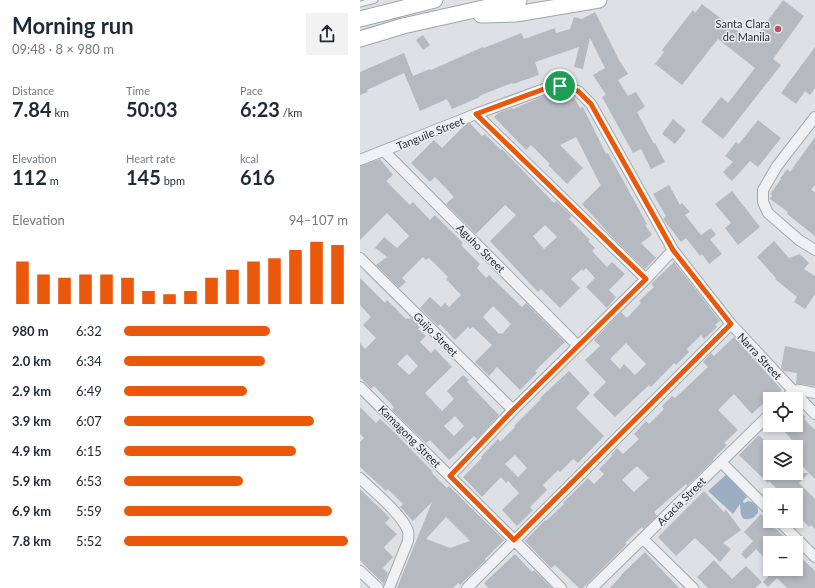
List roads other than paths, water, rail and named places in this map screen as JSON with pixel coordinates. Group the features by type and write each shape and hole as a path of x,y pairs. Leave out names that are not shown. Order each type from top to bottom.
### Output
{"main road":[{"path":"360,19 435,0"},
{"path":"360,39 403,26 520,0"},
{"path":"444,17 516,14 598,0"}],"street":[{"name":"Narra Street","path":"544,89 560,86 578,91 591,104 673,250 731,324 793,392"},
{"name":"Tanguile Street","path":"360,160 544,89"},
{"path":"476,114 646,279"},
{"path":"815,117 777,166 763,190 764,202 768,213 799,240 815,250"},
{"name":"Aguho Street","path":"384,151 578,346"},
{"path":"450,476 513,410 646,279 673,250"},
{"name":"Guijo Street","path":"360,258 513,410"},
{"path":"468,588 490,564 731,324"},
{"name":"Kamagong Street","path":"360,387 561,588"},
{"path":"793,392 800,390 815,393"},
{"name":"Narra Street","path":"803,402 815,414"},
{"name":"Acacia Street","path":"592,588 763,421"},
{"path":"721,462 763,505"},
{"path":"360,478 395,512 406,526 409,533 408,541 389,588"},
{"path":"786,528 815,557"},
{"path":"643,538 693,588"},
{"path":"360,571 378,588"}],"lane":[{"path":"360,4 375,0"}],"water":[{"path":"727,474 747,497 743,501 744,503 748,501 757,506 758,513 753,518 743,518 740,504 733,514 708,491"}],"place":[{"name":"Santa Clara de Manila","path":"778,29"}]}
